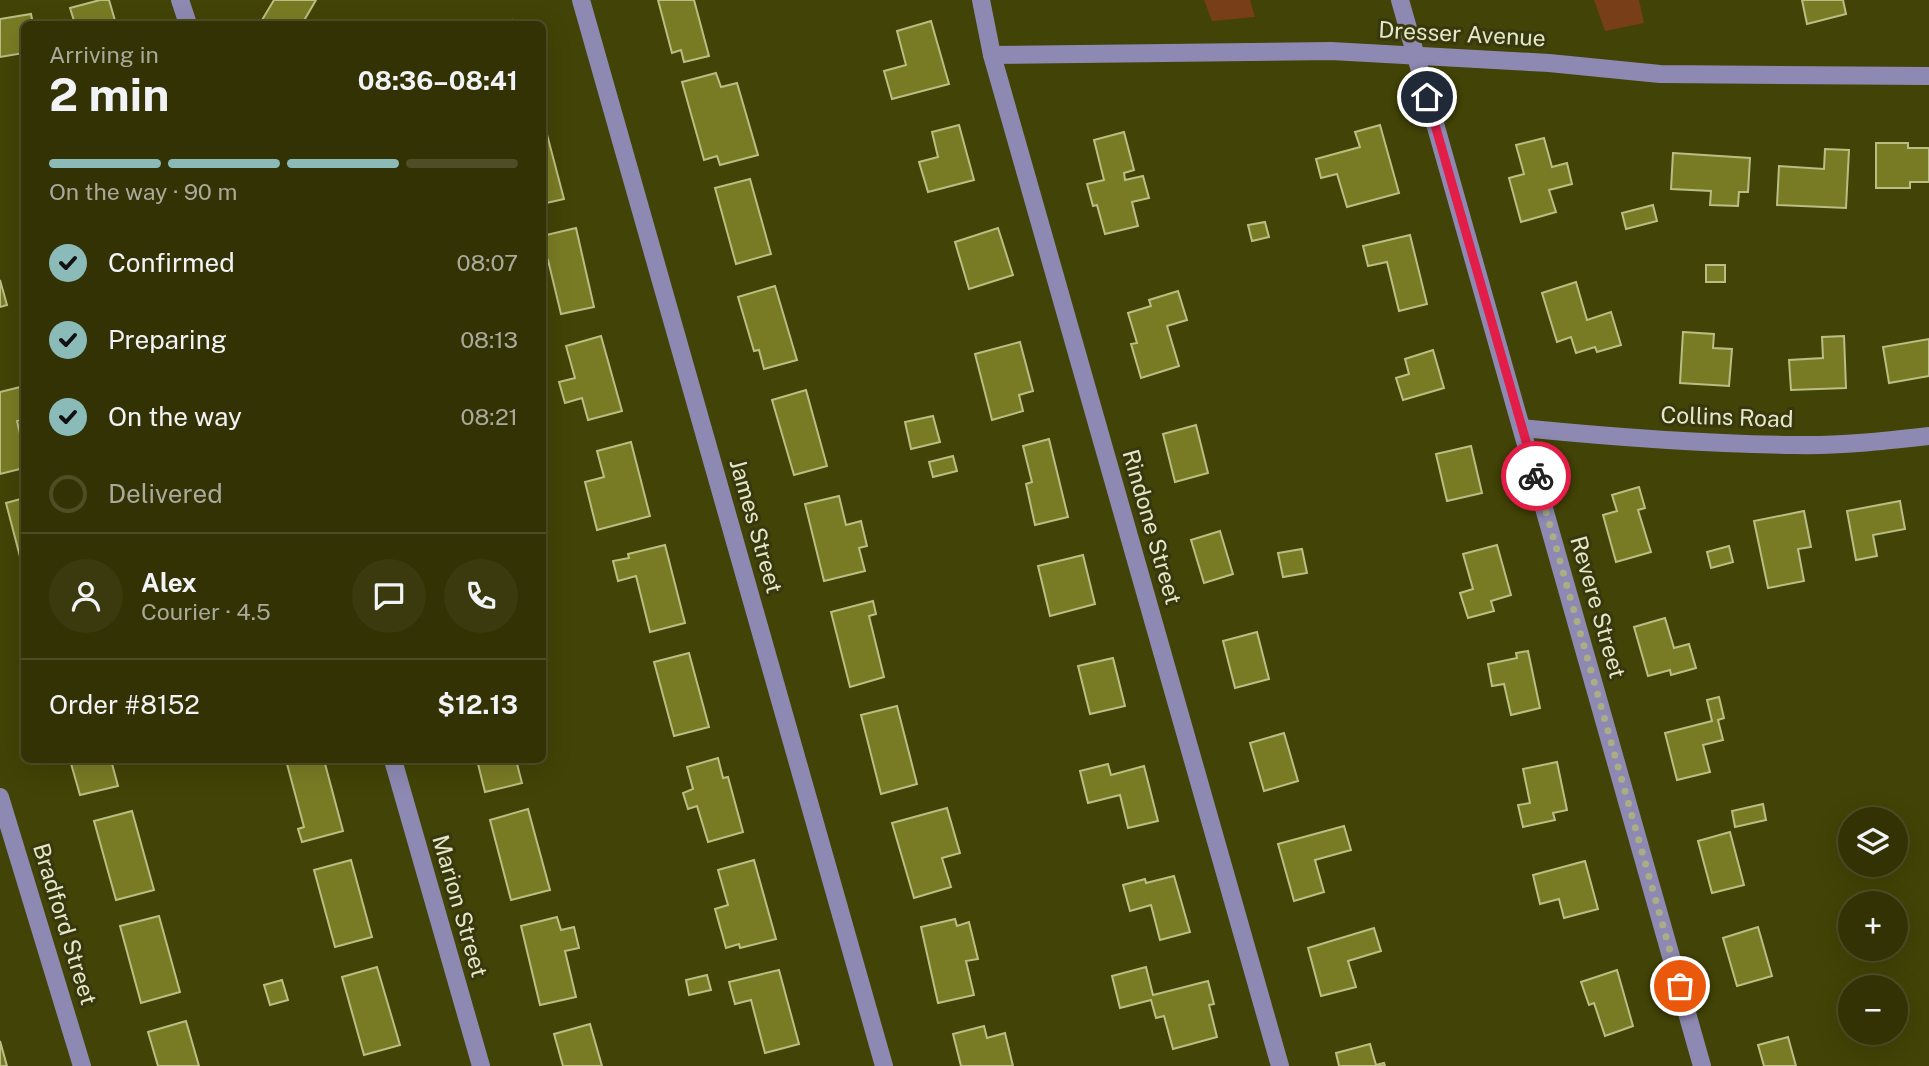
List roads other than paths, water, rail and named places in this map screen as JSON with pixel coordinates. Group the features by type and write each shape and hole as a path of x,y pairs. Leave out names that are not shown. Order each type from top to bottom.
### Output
{"street":[{"path":"180,0 187,21"},
{"name":"James Street","path":"581,0 884,1066"},
{"name":"Rindone Street","path":"981,0 992,55 1280,1066"},
{"name":"Revere Street","path":"1399,0 1702,1066"},
{"name":"Dresser Avenue","path":"992,55 1331,51 1549,63 1660,74 1929,76"},
{"name":"Collins Road","path":"1522,428 1615,437 1797,446 1880,442 1929,436"},
{"name":"Marion Street","path":"394,763 481,1066"},
{"name":"Bradford Street","path":"0,797 82,1066"}]}
